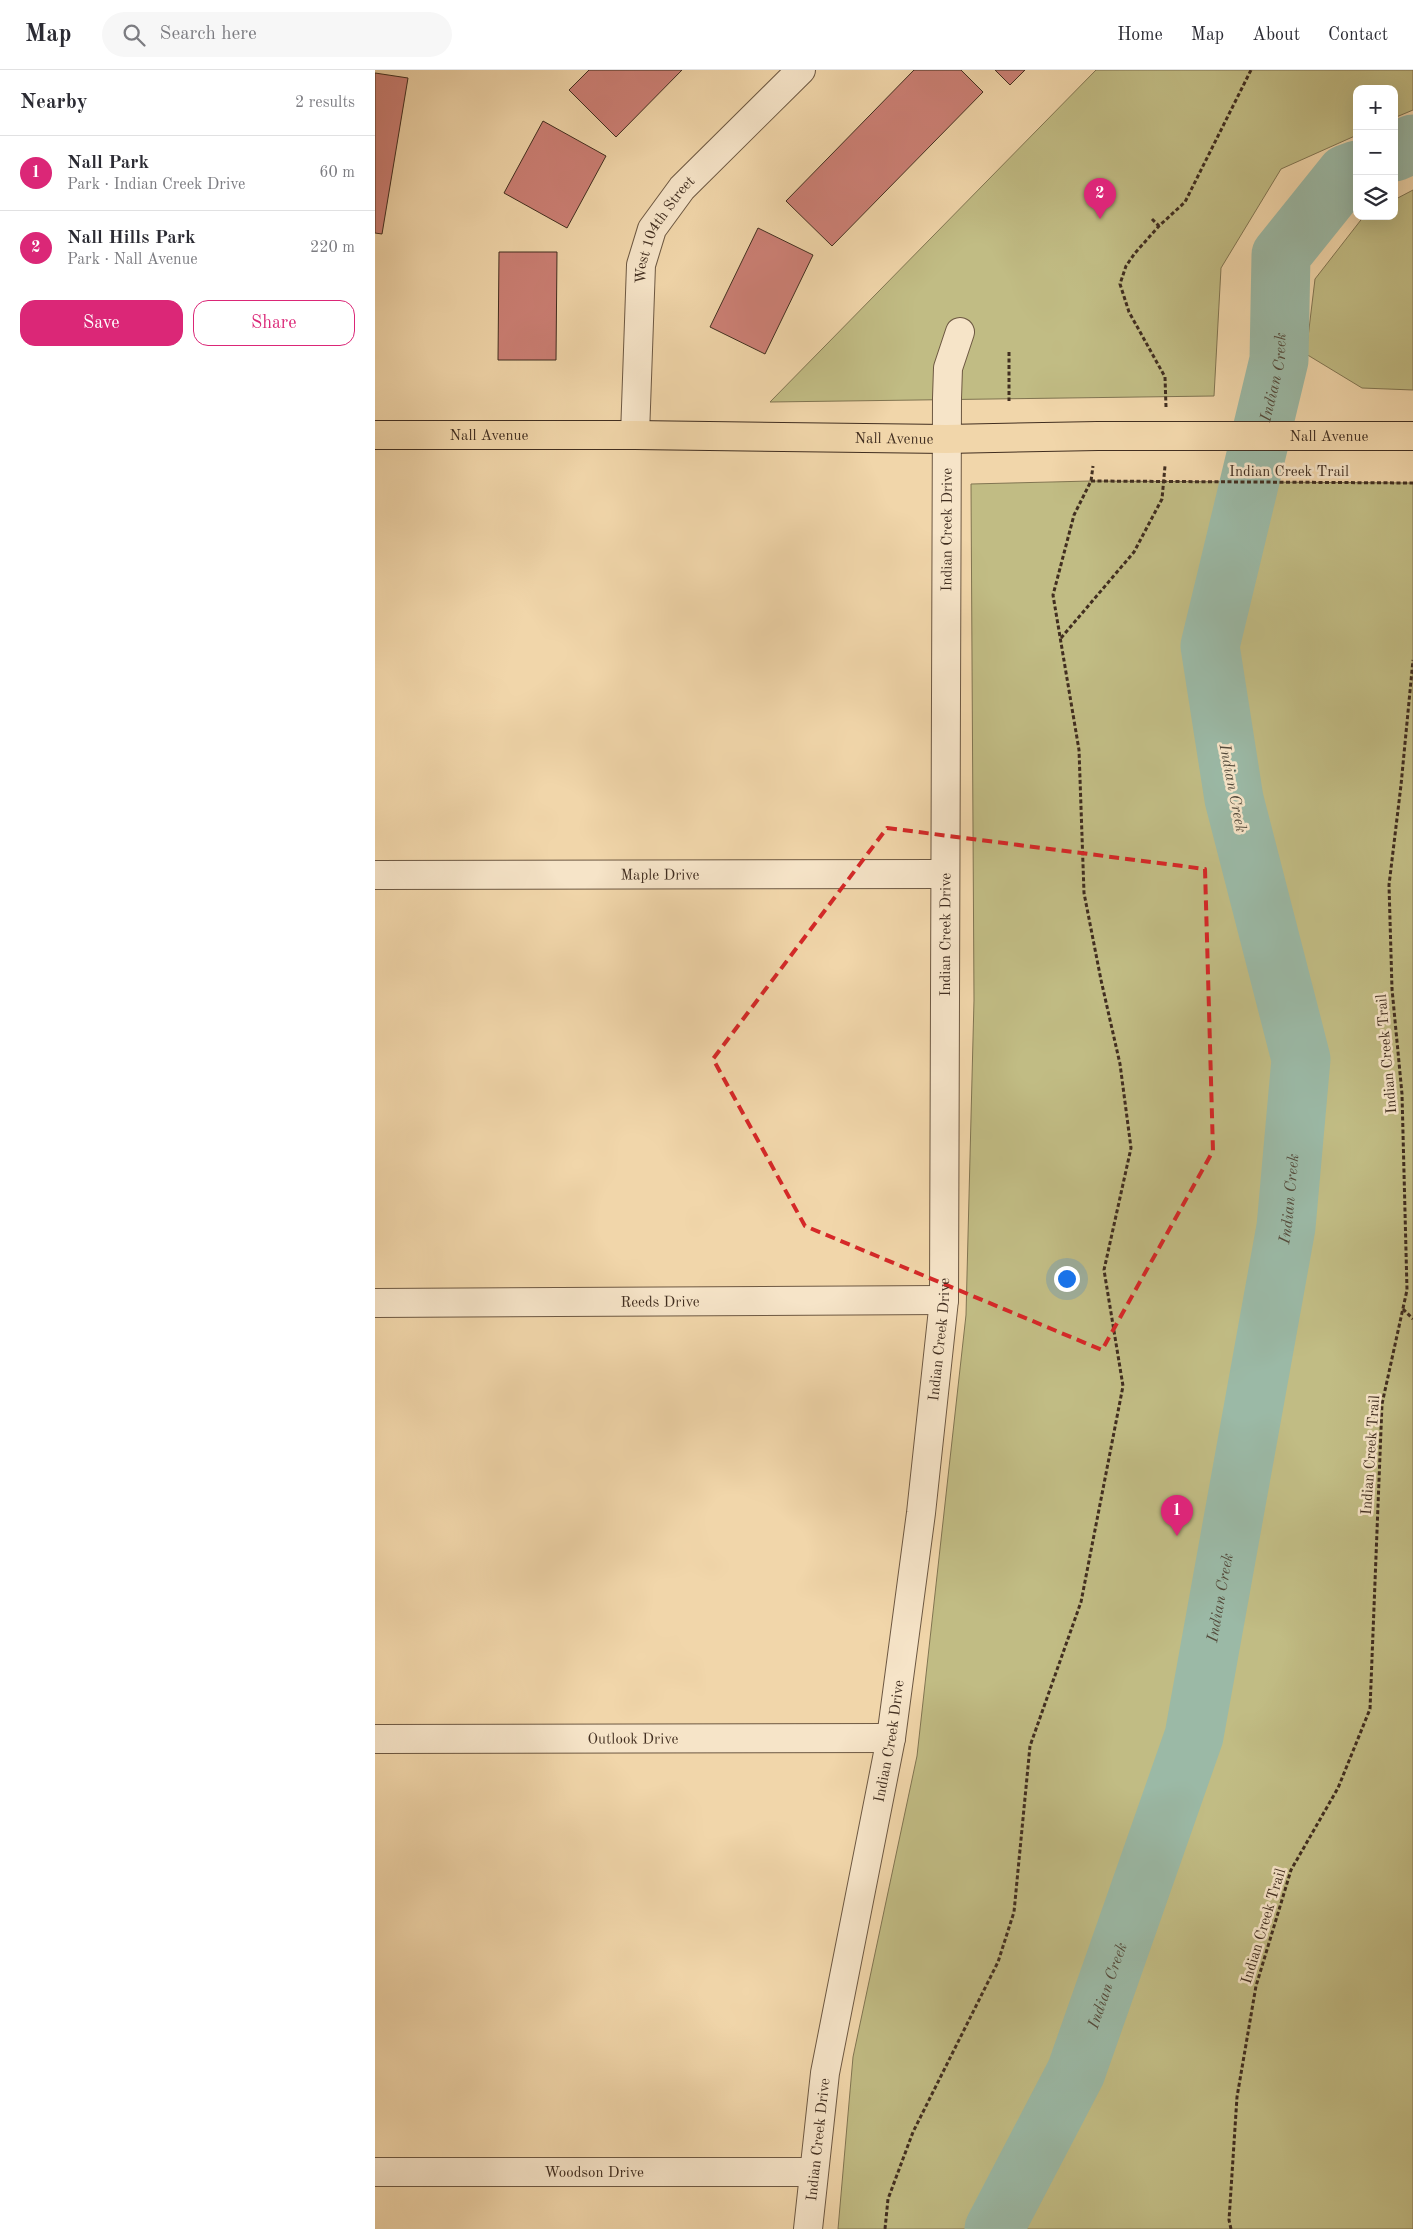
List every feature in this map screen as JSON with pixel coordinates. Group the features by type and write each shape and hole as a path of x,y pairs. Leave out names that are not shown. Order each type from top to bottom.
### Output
{"main road":[{"name":"Nall Avenue","path":"375,435 635,435 947,439 1098,436 1413,436"}],"street":[{"name":"West 104th Street","path":"635,435 641,265 652,229 682,188 801,70"},
{"name":"Indian Creek Drive","path":"808,2229 825,2073 891,1738 921,1512 944,1300 947,368 960,332"},
{"name":"Maple Drive","path":"375,875 945,874"},
{"name":"Reeds Drive","path":"375,1303 944,1300"},
{"name":"Outlook Drive","path":"375,1739 891,1738"},
{"name":"Woodson Drive","path":"375,2172 813,2172"}],"path":[{"path":"1167,412 1165,377 1129,312 1120,284 1126,266 1159,226 1185,202 1251,70"},
{"path":"1152,219 1159,226"},
{"path":"1009,352 1009,401"},
{"path":"1061,638 1134,552 1163,499 1166,464"},
{"name":"Indian Creek Trail","path":"885,2229 888,2199 913,2132 998,1962 1014,1912 1030,1746 1081,1602 1123,1386 1104,1270 1131,1148 1120,1064 1084,893 1079,750 1053,595 1074,515 1091,481 1413,483"},
{"name":"Indian Creek Trail","path":"1231,2229 1229,2220 1237,2098 1256,1986 1291,1870 1338,1788 1370,1709 1382,1404 1407,1290 1402,1094 1392,989 1389,885 1413,660"},
{"path":"1403,1309 1413,1318"}],"highlighted area":[{"path":"887,828 1205,869 1213,1151 1102,1350 805,1226 713,1059"}],"shaded area":[{"path":"1096,70 1413,70 1413,110 1398,116 1398,85 1353,85 1353,137 1281,169 1221,268 1214,396 770,402"},
{"path":"1413,190 1413,390 1362,388 1306,354 1315,279 1361,220 1398,220 1398,198"},
{"path":"1091,481 1413,483 1413,2229 838,2229 853,2057 917,1756 966,1315 974,1000 971,484"}],"building":[{"path":"589,70 682,70 616,137 569,90"},
{"path":"914,70 961,70 983,92 832,246 786,201"},
{"path":"995,70 1025,70 1010,85"},
{"path":"375,73 408,78 382,234 375,233"},
{"path":"543,121 606,156 567,228 504,193"},
{"path":"758,228 813,255 765,354 710,327"},
{"path":"499,252 557,252 556,360 498,360"}],"waterway":[{"name":"Indian Creek","path":"1398,150 1413,144"},
{"name":"Indian Creek","path":"994,2229 1076,2072 1194,1736 1286,1227 1301,1059 1234,799 1210,646 1279,360 1281,255 1346,174 1353,171"}],"place":[{"name":"Nall Hills Park","path":"1100,219"},
{"name":"Nall Park","path":"1177,1536"}]}
